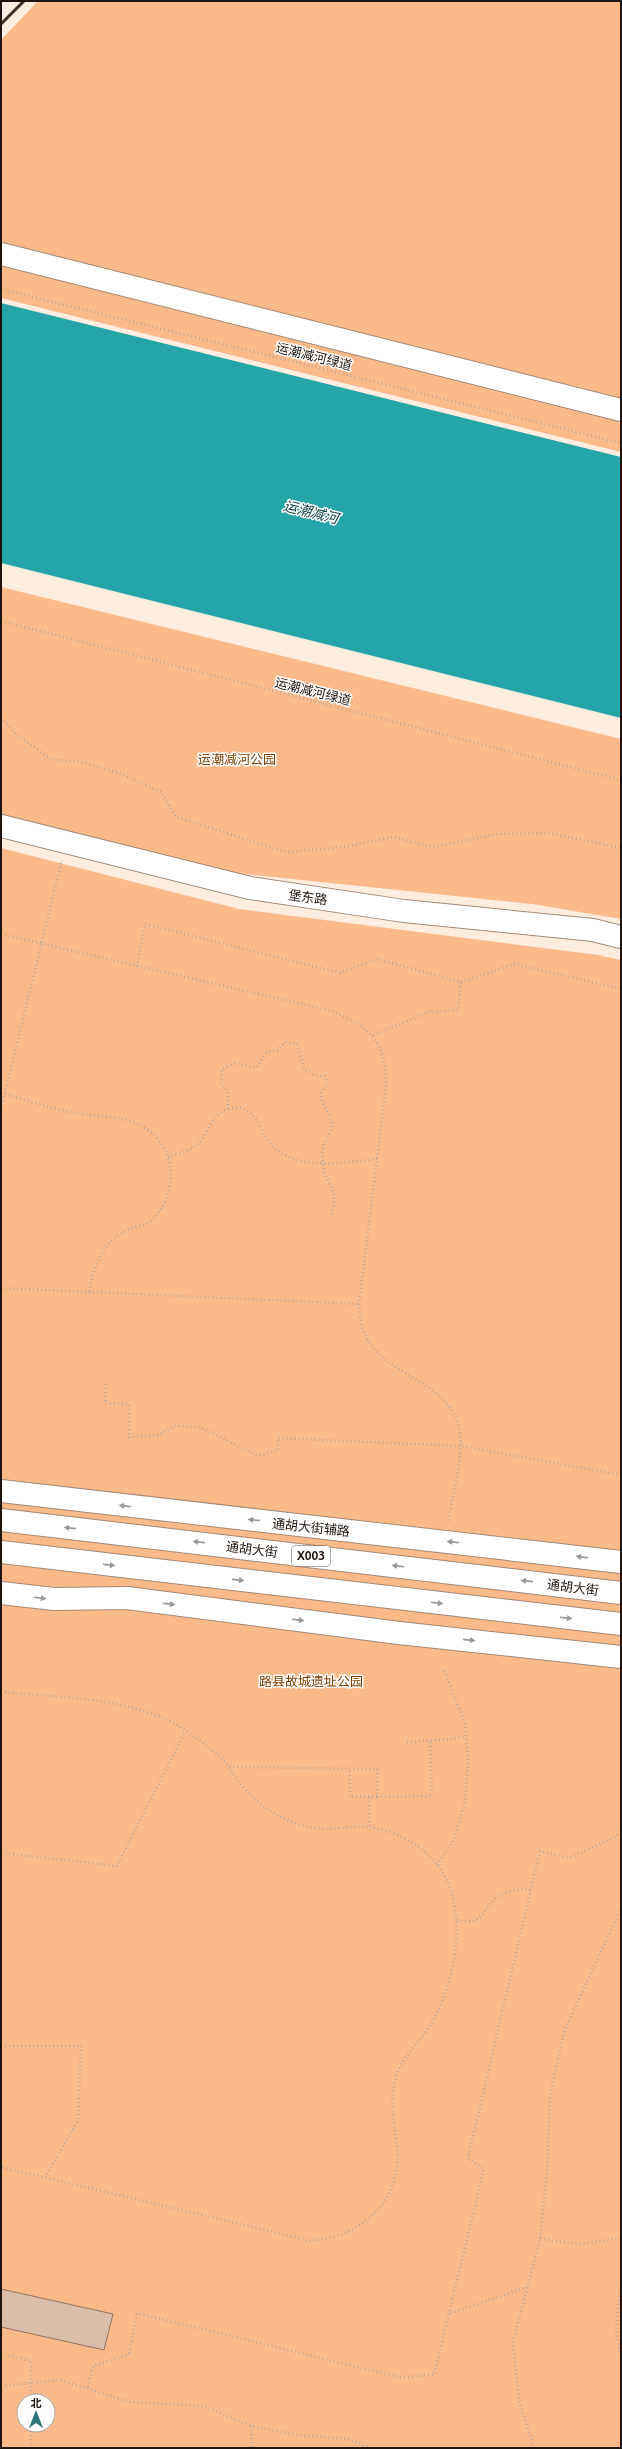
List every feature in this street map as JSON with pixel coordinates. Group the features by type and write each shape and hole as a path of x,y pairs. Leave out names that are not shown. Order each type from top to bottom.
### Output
{"street":[{"path":"1,254 621,410"},
{"name":"堡东路","path":"1,826 250,888 404,911 593,930 621,937"},
{"name":"通胡大街辅路","path":"1,1491 621,1562"},
{"name":"通胡大街","path":"1,1520 621,1593"},
{"path":"1,1552 621,1624"},
{"path":"1,1593 54,1599 127,1598 399,1633 621,1657"}],"path":[{"name":"运潮减河绿道","path":"1,289 621,443"},
{"name":"运潮减河绿道","path":"1,621 621,780"},
{"path":"1,718 17,735 52,760 78,761 119,773 161,792 176,817 286,852 344,847 394,837 433,848 497,834 549,834 621,848"},
{"path":"1,1109 3,1094 66,842"},
{"path":"136,967 145,924 340,973 376,959 461,982 515,964 621,989"},
{"path":"1,934 41,945 332,1011 358,1023 378,1042 386,1068 377,1159 359,1304 362,1328 374,1348 391,1365 434,1390 449,1404 459,1427 461,1446 445,1541"},
{"path":"372,1036 429,1012 458,1010 461,982"},
{"path":"228,1109 228,1091 221,1083 222,1069 235,1063 256,1068 267,1052 278,1050 285,1042 297,1044 304,1069 316,1076 325,1076 328,1084 321,1092 321,1100 332,1122 331,1132 324,1144 323,1162 326,1178 334,1190 334,1207 330,1218"},
{"path":"3,1094 73,1112 139,1124 151,1132 166,1150 172,1170 172,1176 170,1188 163,1206 151,1221 128,1230 112,1240 100,1253 89,1292"},
{"path":"168,1157 195,1147 214,1119 228,1109 245,1109 256,1118 274,1149 304,1161 323,1162 377,1159"},
{"path":"1,1288 359,1304"},
{"path":"106,1384 105,1403 130,1404 129,1437 158,1435 174,1426 200,1427 258,1456 278,1450 278,1438 461,1446 621,1475"},
{"path":"437,1865 453,1841 465,1803 468,1760 465,1723 444,1670"},
{"path":"1,1692 96,1701 124,1706 160,1717 185,1732 223,1760 255,1800 283,1818 304,1826 325,1829 369,1827 398,1835 416,1846 437,1865 450,1891 457,1920 449,1981 434,2018 398,2070 392,2094 392,2117 399,2166 394,2184 381,2208 366,2222 341,2235 311,2240 1,2167"},
{"path":"1,1853 117,1866 185,1732"},
{"path":"407,1742 466,1736"},
{"path":"349,1769 350,1796 432,1796 430,1740"},
{"path":"229,1767 377,1769 377,1796"},
{"path":"369,1796 369,1827"},
{"path":"88,2387 93,2366 129,2354 137,2313 398,2377 434,2375 484,2169 468,2158 540,1851 570,1858 615,1837 621,1831"},
{"path":"457,1920 473,1921 483,1915 491,1903 502,1895 520,1888 531,1889"},
{"path":"533,2448 532,2440 519,2401 513,2342 540,2238 547,2173 550,2095 565,2029 621,1909"},
{"path":"1,2046 80,2046 78,2121 46,2177"},
{"path":"540,2238 580,2244 621,2238"},
{"path":"621,2280 616,2329 621,2360"},
{"path":"450,2313 527,2287"},
{"path":"1,2354 31,2361 31,2393"},
{"path":"1,2386 60,2380 88,2387 130,2402 204,2406 251,2426 298,2435 349,2439 371,2448"},
{"path":"251,2426 252,2448"},
{"path":"31,2433 31,2448"}],"green space":[{"path":"38,1 621,1 621,452 1,298 1,40"},
{"name":"运潮减河公园","path":"1,587 621,739 621,919 532,904 226,872 1,814"},
{"name":"路县故城遗址公园","path":"1,848 239,909 598,955 621,960 621,2448 1,2448"}],"water":[{"name":"运潮减河","path":"1,303 621,457 621,718 1,563"}],"building":[{"path":"1,2289 113,2314 104,2350 1,2327"}],"railway":[{"path":"1,24 24,1"}]}
